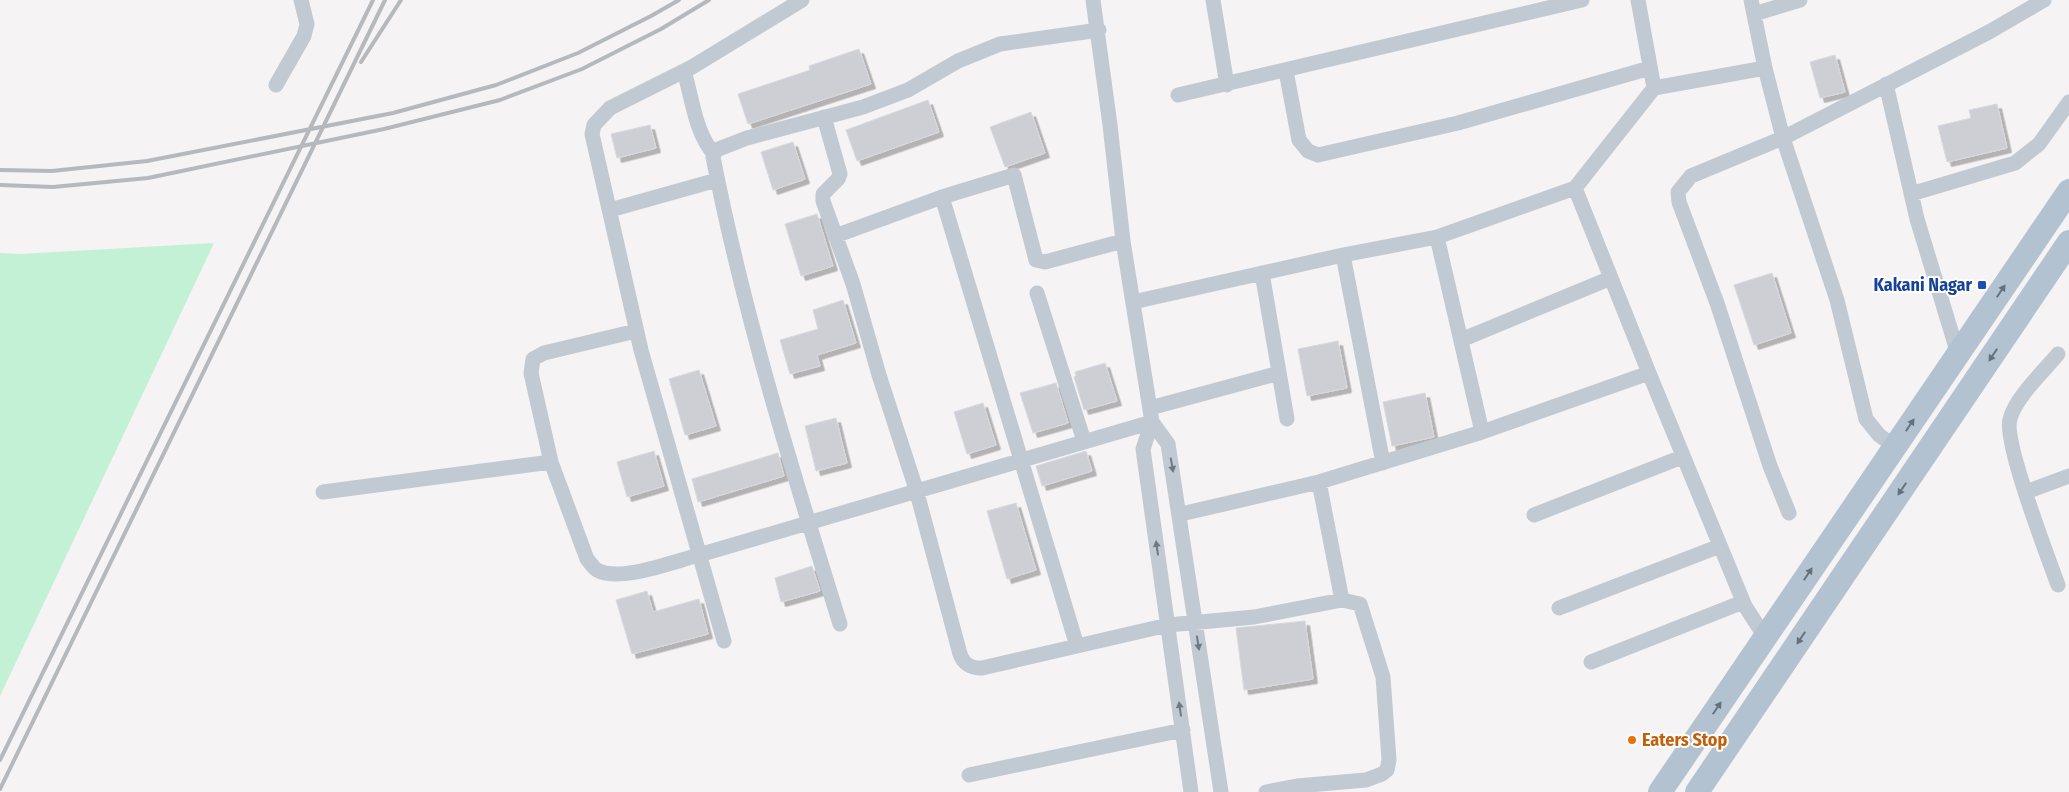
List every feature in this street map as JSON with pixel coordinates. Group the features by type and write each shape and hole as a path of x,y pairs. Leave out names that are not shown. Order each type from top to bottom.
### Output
{"main road":[{"path":"1660,792 2069,191"},
{"path":"1699,791 2069,242"}],"street":[{"path":"276,85 304,36 307,24 301,0"},
{"path":"724,641 636,331 592,134 594,125 610,108 684,71 802,0"},
{"path":"1093,0 1099,30 1123,242 1151,415 1168,444 1222,792"},
{"path":"1214,0 1227,85"},
{"path":"1178,95 1582,0"},
{"path":"1638,0 1654,88"},
{"path":"1800,0 1753,7 1764,68 1783,138 1837,300 1866,419 1879,435 1895,447"},
{"path":"1789,513 1770,466 1733,350 1679,202 1678,192 1691,176 1783,138 1989,32 2044,0"},
{"path":"840,624 808,522 750,320 717,180 714,154 716,150 747,138 863,107 908,90 958,61 1000,44 1099,30"},
{"path":"1286,71 1299,140 1308,151 1318,155 1458,123 1650,68"},
{"path":"1133,302 1342,255 1437,238 1575,188 1654,88 1764,68"},
{"path":"684,71 701,132 708,147 714,154"},
{"path":"1886,84 1911,194 1958,354"},
{"path":"1911,194 2015,163 2039,144 2069,102"},
{"path":"824,117 840,174 838,179 823,194 823,201 853,284 879,375 916,489 962,661 972,668 982,668 1168,625 1194,621 1254,617 1342,600 1360,604 1383,677 1390,754 1387,770 1376,785 1297,786 1266,792"},
{"path":"836,236 942,197 1014,175 1036,260 1045,262 1123,242"},
{"path":"610,210 717,180"},
{"path":"1575,188 1682,456 1743,602 1765,637"},
{"path":"942,197 1077,646"},
{"path":"1437,238 1482,432"},
{"path":"1342,255 1383,463"},
{"path":"1262,273 1287,419"},
{"path":"1461,340 1611,278"},
{"path":"1037,293 1084,441"},
{"path":"636,331 544,353 533,360 531,373 551,462 577,538 587,559 597,570 616,574 632,572 699,555 916,489 1084,441 1151,415 1279,373"},
{"path":"2058,354 2022,398 2010,419 2013,450 2058,585"},
{"path":"1180,514 1319,482 1383,463 1482,432 1649,373"},
{"path":"1151,415 1143,449 1191,792"},
{"path":"1534,515 1682,456"},
{"path":"323,492 551,462"},
{"path":"2026,492 2069,476"},
{"path":"1319,482 1342,600"},
{"path":"1559,608 1720,546"},
{"path":"1591,662 1743,602"},
{"path":"969,776 1182,730"}],"green space":[{"path":"214,243 0,696 0,253 20,254"}],"building":[{"path":"859,49 871,84 748,124 738,94 810,70 809,66"},
{"path":"1835,55 1845,92 1820,98 1810,62"},
{"path":"928,100 939,132 857,161 846,130"},
{"path":"1997,104 2007,148 1947,162 1938,126 1971,118 1969,110"},
{"path":"1031,112 1045,153 1005,167 990,127"},
{"path":"650,125 656,148 617,158 611,134"},
{"path":"793,142 805,179 773,190 761,152"},
{"path":"817,214 833,266 801,276 785,224"},
{"path":"1772,273 1791,333 1754,345 1734,285"},
{"path":"843,300 856,343 817,355 820,366 790,374 780,340 818,329 813,310"},
{"path":"1338,341 1347,388 1307,396 1298,349"},
{"path":"1105,363 1117,401 1084,410 1074,377 1076,376 1075,372"},
{"path":"699,370 716,426 685,435 669,379"},
{"path":"1056,383 1068,423 1033,433 1020,393"},
{"path":"1425,393 1434,437 1392,446 1383,402"},
{"path":"983,403 996,445 967,454 954,412"},
{"path":"836,418 847,463 816,471 805,426"},
{"path":"654,451 664,486 627,497 617,462"},
{"path":"1086,451 1092,471 1042,486 1036,466"},
{"path":"778,453 784,476 698,502 692,479"},
{"path":"1016,503 1036,570 1007,579 987,511"},
{"path":"812,566 820,591 781,602 775,578"},
{"path":"647,591 653,612 699,599 708,634 632,654 616,600"},
{"path":"1305,621 1313,679 1244,690 1236,628"}],"railway":[{"path":"0,760 373,0"},
{"path":"0,789 385,0"},
{"path":"361,62 401,0"},
{"path":"0,170 52,171 147,161 393,113 496,85 578,53 679,0"},
{"path":"0,185 53,187 148,178 384,129 500,100 582,69 661,29 709,0"}],"place":[{"name":"Kakani Nagar","path":"1982,285"},
{"name":"Eaters Stop","path":"1632,740"}]}
